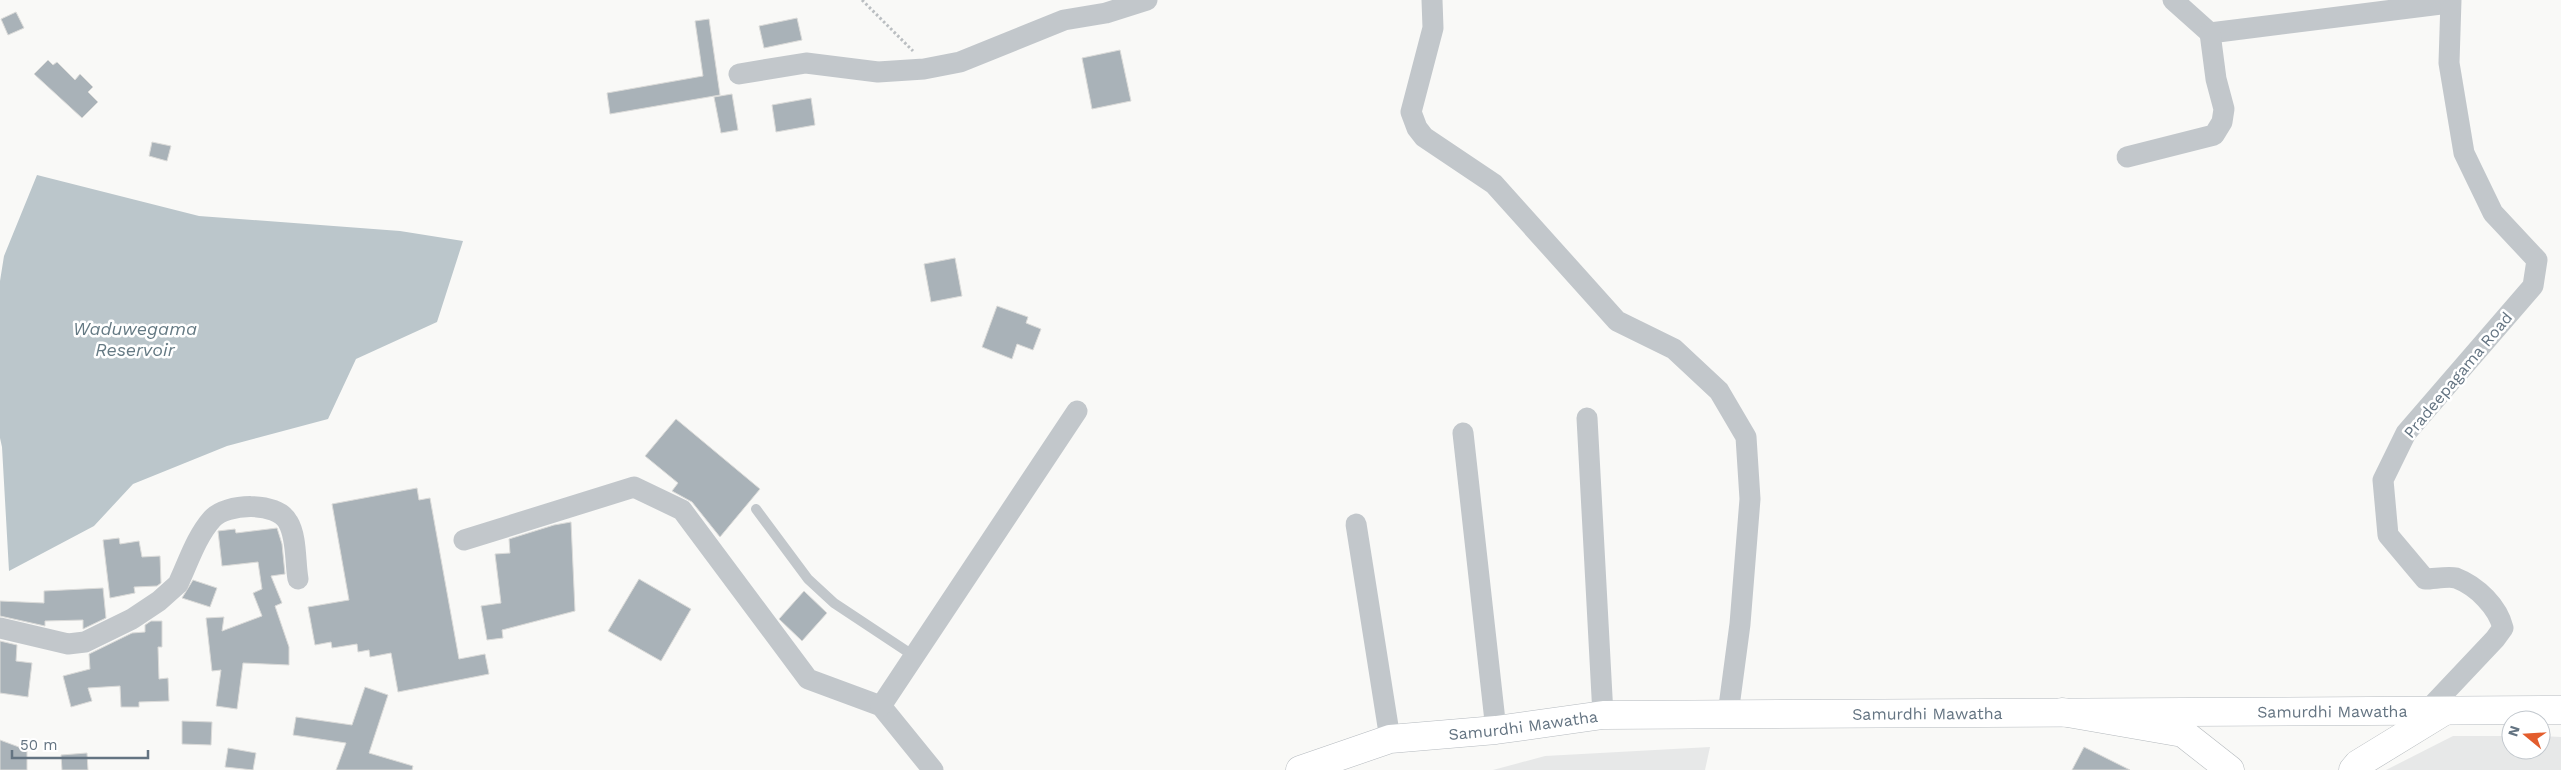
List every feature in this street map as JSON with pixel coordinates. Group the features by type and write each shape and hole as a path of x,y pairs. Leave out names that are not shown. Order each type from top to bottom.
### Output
{"main road":[{"name":"Samurdhi Mawatha","path":"1300,770 1390,739 1496,730 1603,715 2561,710"},
{"path":"2353,770 2358,764 2435,711"},
{"path":"2062,712 2183,733 2230,770"}],"street":[{"path":"739,74 806,63 878,72 924,69 960,62 1064,20 1106,13 1146,0"},
{"path":"1432,0 1433,28 1411,112 1424,137 1494,184 1617,321 1674,349 1719,391 1746,437 1750,499 1740,624 1728,714"},
{"path":"2127,157 2214,134 2222,122 2224,109 2216,78 2210,33 2173,0"},
{"path":"2210,33 2450,2"},
{"name":"Pradeepagama Road","path":"2435,711 2503,628 2500,616 2477,590 2455,578 2425,580 2388,535 2383,480 2406,433 2533,286 2537,260 2493,213 2464,153 2449,63 2450,2"},
{"path":"881,706 1077,411"},
{"path":"1587,418 1603,715"},
{"path":"1463,433 1496,730"},
{"path":"464,540 634,487 682,510 808,679 881,706 933,770"},
{"path":"0,628 76,644 99,637 132,619 172,592 178,584 204,529 213,517 230,508 251,507 275,510 288,520 298,579"},
{"path":"1356,524 1390,739"}],"lane":[{"path":"756,509 808,579 834,603 914,656"}],"path":[{"path":"862,0 913,51 922,52"}],"shaded area":[{"path":"2453,736 2501,736 2501,760 2551,760 2551,736 2561,737 2561,770 2386,770"},
{"path":"1710,747 1705,770 1493,770 1545,756"}],"water":[{"name":"Waduwegama Reservoir","path":"37,175 199,216 400,231 463,241 437,322 356,359 328,419 227,446 133,484 94,526 9,571 0,438 0,281 4,256"}],"building":[{"path":"16,12 24,28 8,35 1,19"},
{"path":"797,18 802,40 764,48 759,26"},
{"path":"709,19 720,95 610,114 607,93 703,76 695,21"},
{"path":"1120,50 1131,101 1092,109 1082,58"},
{"path":"48,60 53,65 57,62 75,80 80,74 93,87 88,92 98,102 82,118 34,74"},
{"path":"732,94 738,130 721,133 714,97"},
{"path":"811,98 815,125 776,132 772,105"},
{"path":"152,142 171,146 167,161 149,156"},
{"path":"955,258 962,296 931,302 924,264"},
{"path":"997,306 1028,317 1026,323 1041,329 1033,350 1017,344 1012,359 982,347"},
{"path":"676,419 760,489 720,537 692,502 672,491 678,483 645,456"},
{"path":"417,488 419,500 430,498 459,659 485,654 489,674 398,692 391,653 370,657 369,650 358,652 357,644 332,648 331,642 315,645 308,607 349,600 332,504"},
{"path":"571,522 575,611 502,630 503,638 487,640 481,606 501,603 495,554 510,553 509,539 554,525"},
{"path":"277,528 282,544 285,574 271,576 282,603 275,606 289,647 289,665 243,663 237,709 216,706 221,670 212,671 206,618 224,617 222,631 262,616 253,593 262,589 258,562 222,566 218,531 235,529 236,533"},
{"path":"119,538 120,544 139,541 142,557 160,556 161,583 157,586 134,587 135,593 110,598 103,540"},
{"path":"639,579 691,609 661,661 608,631"},
{"path":"193,580 217,588 210,607 182,598"},
{"path":"103,588 106,618 83,629 83,620 45,621 45,626 0,616 0,601 44,603 44,591"},
{"path":"804,591 827,613 802,641 779,619"},
{"path":"151,621 162,621 162,647 158,647 159,679 168,678 169,701 139,702 139,707 121,707 120,686 88,688 92,701 71,707 63,676 90,669 89,654 132,633 145,632 145,625"},
{"path":"0,641 17,645 16,661 32,663 28,697 0,693"},
{"path":"365,687 388,695 369,753 413,766 412,770 336,770 346,743 293,735 296,717 352,725"},
{"path":"182,721 212,722 211,745 182,744"},
{"path":"0,740 27,750 27,770 0,770"},
{"path":"2084,747 2130,770 2072,770"},
{"path":"228,748 256,753 253,770 225,767"},
{"path":"87,753 88,770 62,770 61,755"}]}
